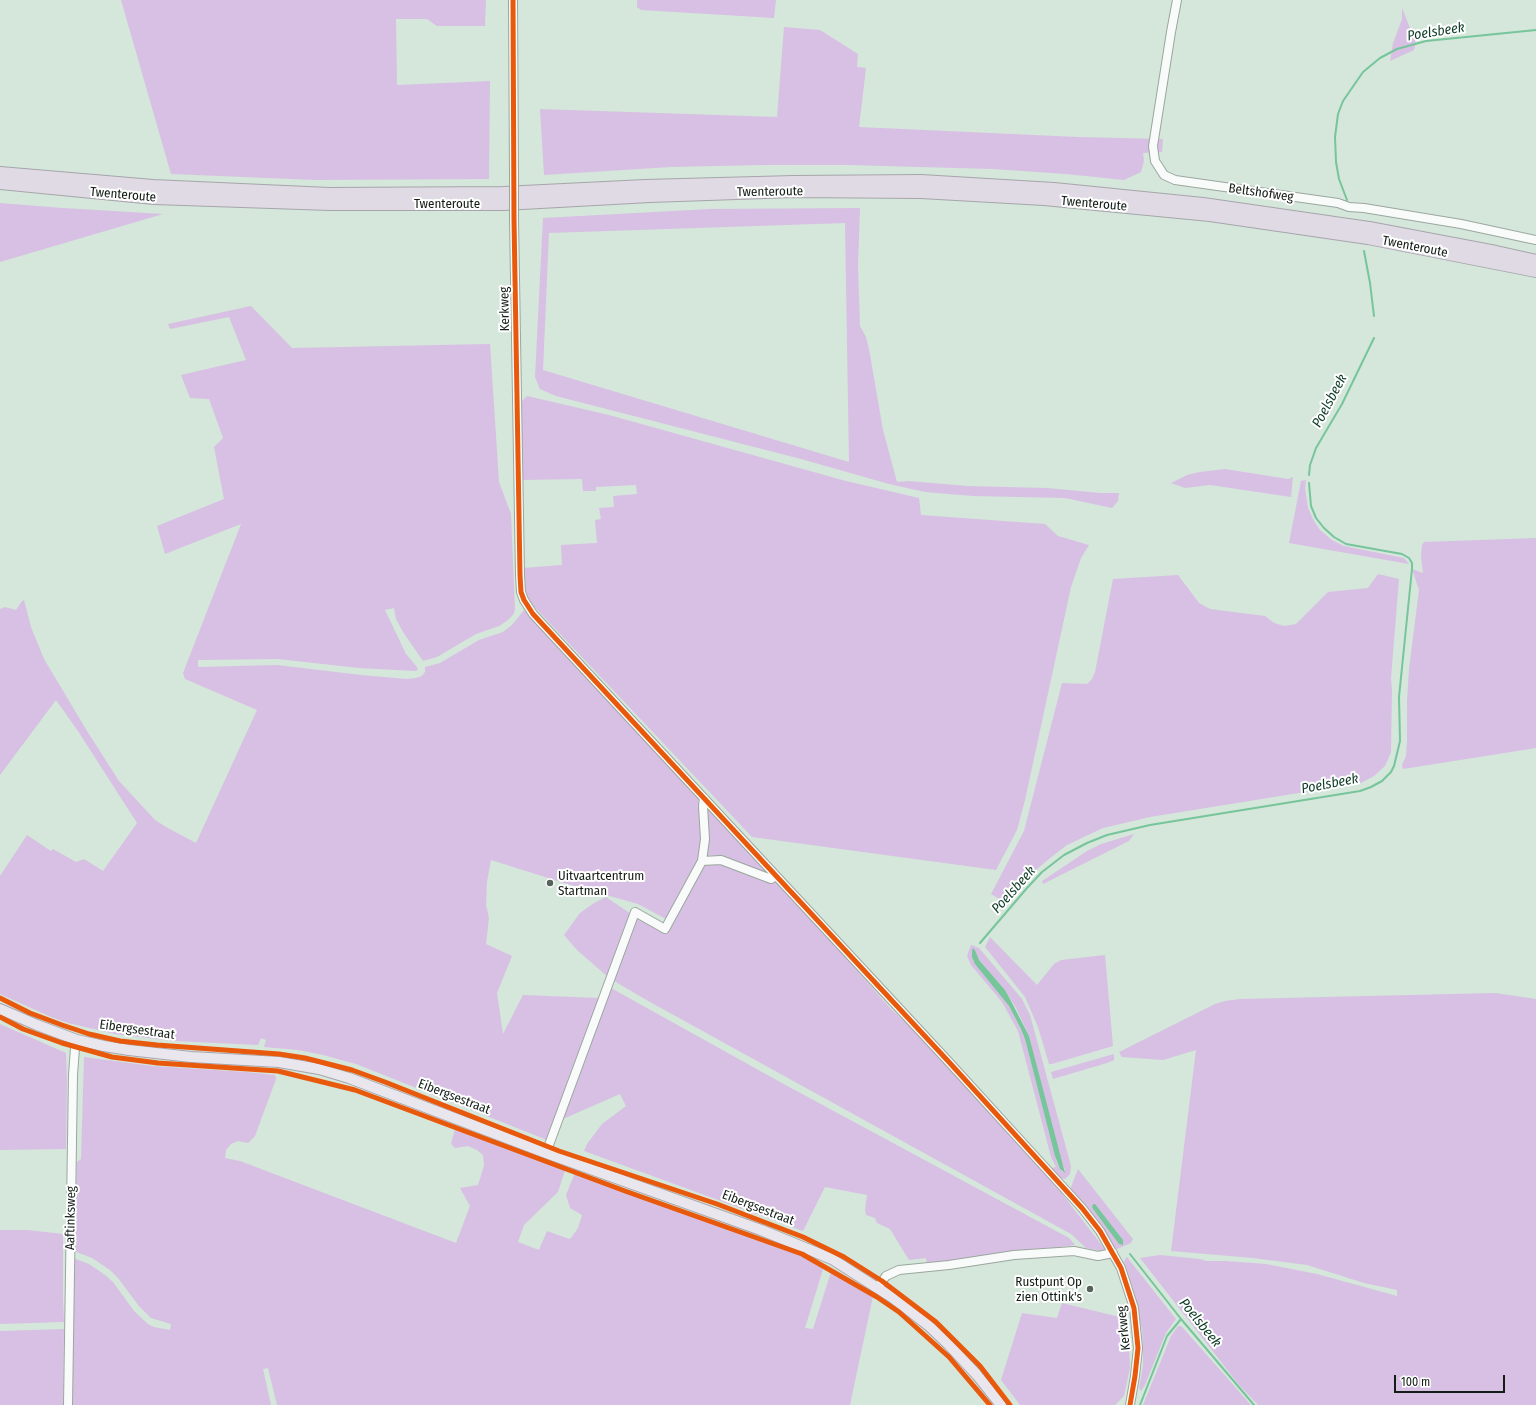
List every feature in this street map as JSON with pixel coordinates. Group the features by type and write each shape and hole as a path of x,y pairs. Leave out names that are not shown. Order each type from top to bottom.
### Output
{"highway":[{"name":"Twenteroute","path":"0,173 153,186 329,194 503,193 645,186 794,182 921,181 1054,189 1202,204 1369,228 1536,261"},
{"name":"Twenteroute","path":"0,183 154,198 330,204 504,204 650,196 794,191 937,193 1044,199 1210,215 1368,238 1536,271"}],"main road":[{"name":"Eibergsestraat","path":"0,1009 77,1040 129,1050 191,1057 279,1062 350,1078 546,1153 761,1230 832,1259 878,1287 928,1325 949,1345 1001,1405"}],"street":[{"name":"Kerkweg","path":"513,0 514,219 520,575 524,600 533,614 1082,1208 1100,1231 1121,1268 1134,1308 1138,1348 1130,1405"},
{"name":"Beltshofweg","path":"1177,0 1152,146 1154,161 1164,175 1175,180 1338,203 1349,207 1364,208 1461,224 1536,240"},
{"path":"546,1153 635,912 665,930 702,861 705,839 704,798"},
{"path":"702,861 722,860 771,879 776,876"},
{"name":"Aaftinksweg","path":"68,1405 73,1075 77,1040"},
{"path":"878,1287 886,1276 899,1270 949,1265 1014,1255 1074,1251 1098,1256 1113,1253"}],"shaded area":[{"path":"121,0 486,0 485,26 437,26 427,19 396,19 397,85 490,81 489,179 315,180 171,174"},
{"path":"637,0 776,0 774,18 641,10 637,7"},
{"path":"1402,8 1416,43 1414,50 1390,61 1393,43 1402,19"},
{"path":"784,27 820,30 858,54 857,67 866,68 859,127 1078,137 1163,139 1162,152 1143,153 1144,161 1141,172 1124,180 992,169 848,165 671,167 544,175 540,109 777,117"},
{"path":"0,203 63,208 163,214 0,262"},
{"path":"860,208 858,265 860,326 866,337 869,349 883,430 897,482 909,481 967,486 1047,488 1100,493 1119,493 1118,501 1112,508 1065,498 973,496 925,492 889,484 801,459 556,396 540,389 535,377 543,218 710,209","holes":["845,223 849,462 543,370 549,233"]},
{"path":"251,306 292,348 490,344 499,482 511,514 515,610 513,615 508,620 499,626 476,634 437,657 423,661 403,632 396,619 394,608 385,610 406,654 417,667 418,670 415,671 359,668 278,659 198,660 198,667 277,665 361,675 407,679 416,678 422,676 425,672 425,667 440,663 479,640 503,632 512,625 524,610 698,798 702,840 699,857 666,919 638,904 491,860 487,882 486,905 489,918 486,944 512,956 497,993 503,1034 523,995 600,998 547,1140 356,1064 298,1050 264,1047 266,1040 261,1038 258,1045 174,1041 115,1034 68,1023 0,994 0,876 27,835 51,851 53,849 76,862 84,859 103,871 137,823 78,731 56,700 0,775 0,609 5,607 16,610 24,600 31,627 44,659 119,781 155,820 196,843 257,710 185,679 183,673 241,524 165,554 157,526 224,499 214,447 223,438 209,399 190,398 181,375 246,360 229,317 170,329 168,324"},
{"path":"527,396 609,415 846,481 919,498 921,515 1045,524 1058,536 1089,545 1081,558 1071,587 1025,800 1017,830 996,870 752,837 525,597 523,568 562,565 561,545 597,543 595,520 601,519 599,508 614,507 613,496 637,494 636,485 596,487 596,491 583,491 582,479 522,480 522,401"},
{"path":"1225,469 1288,479 1293,477 1291,497 1210,485 1185,488 1171,483 1187,475"},
{"path":"1306,480 1305,488 1308,508 1320,530 1332,540 1344,546 1404,558 1409,564 1289,543 1301,481"},
{"path":"1536,538 1536,748 1403,769 1402,765 1406,756 1407,741 1409,669 1419,590 1412,569 1423,573 1421,557 1422,545 1424,542"},
{"path":"1378,574 1399,579 1391,678 1391,752 1385,766 1374,776 1361,783 1150,817 1103,828 1067,845 1050,858 1037,869 1006,903 991,894 1024,831 1062,683 1087,684 1092,679 1095,672 1113,579 1178,575 1199,603 1210,609 1265,616 1274,623 1284,626 1296,624 1328,592 1368,588"},
{"path":"706,807 767,871 762,871 721,857 711,855 703,857 709,846"},
{"path":"1134,834 1129,841 1043,884 1042,881 1087,851 1101,844"},
{"path":"711,862 774,879 783,887 891,1009 912,1028 1055,1181 1063,1195 1107,1252 1086,1248 1071,1234 614,981 637,916 666,932 701,865"},
{"path":"606,897 631,914 608,977 577,950 564,935 580,913"},
{"path":"990,937 1037,985 1054,964 1061,960 1105,955 1113,1046 1049,1064 1038,1027 1025,997 985,947"},
{"path":"971,945 979,948 1022,999 1030,1015 1071,1166 1070,1174 1065,1179 1060,1178 1052,1168 1056,1167 1051,1157 1018,1031 1002,1002 971,965 967,956","holes":["975,950 979,960 1005,990 1016,1008 1029,1036 1060,1159 1065,1170 1062,1172 1057,1163 1025,1039 1009,1006 973,960"]},
{"path":"973,948 979,960 1005,990 1029,1036 1065,1173 1060,1169 1055,1156 1025,1039 1021,1029 1009,1006 975,964 972,957"},
{"path":"611,988 780,1082 1069,1238 1075,1245 927,1265 926,1258 909,1260 890,1229 877,1223 875,1218 866,1215 865,1210 867,1195 825,1187 803,1231 584,1151 587,1144 602,1124 626,1106 620,1094 563,1119"},
{"path":"1495,993 1536,999 1536,1405 1258,1405 1239,1385 1140,1258 1160,1255 1200,1259 1206,1261 1266,1264 1317,1274 1397,1296 1397,1290 1364,1283 1307,1265 1253,1258 1171,1251 1196,1050 1163,1060 1122,1057 1119,1052 1215,1004 1225,1001 1240,999"},
{"path":"0,1024 66,1053 66,1149 0,1150"},
{"path":"1114,1054 1114,1060 1107,1063 1053,1079 1051,1072"},
{"path":"84,1057 153,1066 275,1075 276,1079 255,1136 248,1143 238,1141 231,1144 226,1150 225,1158 240,1161 456,1243 470,1206 460,1188 478,1185 484,1166 483,1155 477,1150 468,1146 455,1148 451,1144 455,1129 565,1170 558,1192 524,1225 518,1242 539,1250 547,1231 569,1239 578,1228 582,1215 570,1208 566,1195 575,1173 667,1208 792,1250 816,1262 823,1269 805,1328 813,1329 831,1272 833,1271 873,1296 850,1405 277,1405 268,1368 263,1369 271,1405 71,1405 73,1258 89,1264 113,1282 134,1311 148,1324 154,1327 170,1330 171,1324 151,1318 139,1306 118,1278 110,1270 92,1258 74,1251 77,1162 81,1159"},
{"path":"1078,1169 1133,1239 1131,1243 1117,1249 1113,1247 1072,1192 1071,1187","holes":["1093,1204 1123,1240 1121,1245 1093,1209"]},
{"path":"1093,1204 1095,1204 1123,1240 1123,1245 1119,1244 1093,1209"},
{"path":"0,1230 27,1230 63,1234 64,1322 0,1324"},
{"path":"1127,1257 1176,1319 1166,1333 1145,1385 1141,1391 1139,1388 1143,1366 1142,1330 1135,1295 1124,1261"},
{"path":"1062,1303 1128,1319 1130,1368 1124,1396 1115,1405 1020,1405 1001,1380 1022,1313 1057,1318"},
{"path":"1178,1326 1183,1328 1251,1405 1143,1405 1171,1336"},
{"path":"64,1329 63,1405 0,1405 0,1331"}],"waterway":[{"name":"Poelsbeek","path":"1347,200 1339,179 1336,162 1335,137 1338,114 1343,101 1363,72 1380,58 1397,49 1426,41 1536,30"},
{"name":"Poelsbeek","path":"1364,251 1374,316"},
{"name":"Poelsbeek","path":"1309,475 1310,465 1316,448 1342,404 1374,338"},
{"name":"Poelsbeek","path":"980,943 1042,872 1064,855 1087,843 1107,835 1150,825 1360,791 1382,781 1391,772 1394,766 1400,741 1399,697 1412,563 1409,558 1402,554 1346,544 1334,537 1316,518 1311,506 1309,483"},
{"name":"Poelsbeek","path":"1130,1254 1181,1319 1254,1405"},
{"path":"1140,1405 1167,1336 1181,1319"}],"cycle path":[{"path":"513,0 514,219 520,575 521,592 524,600 533,614 948,1061 1082,1208 1100,1231 1121,1268 1134,1308 1138,1348 1130,1405"},
{"path":"0,998 30,1013 62,1025 89,1034 120,1041 279,1054 305,1058 352,1070 559,1151 717,1204 803,1237 844,1257 882,1281 936,1322 980,1366 1010,1405"},
{"path":"0,1017 23,1029 62,1043 112,1057 158,1063 278,1071 355,1090 625,1191 802,1254 877,1297 899,1312 949,1357 990,1405"}],"place":[{"name":"Uitvaartcentrum Startman","path":"550,883"},
{"name":"Rustpunt Op zien Ottink's","path":"1090,1289"}]}
